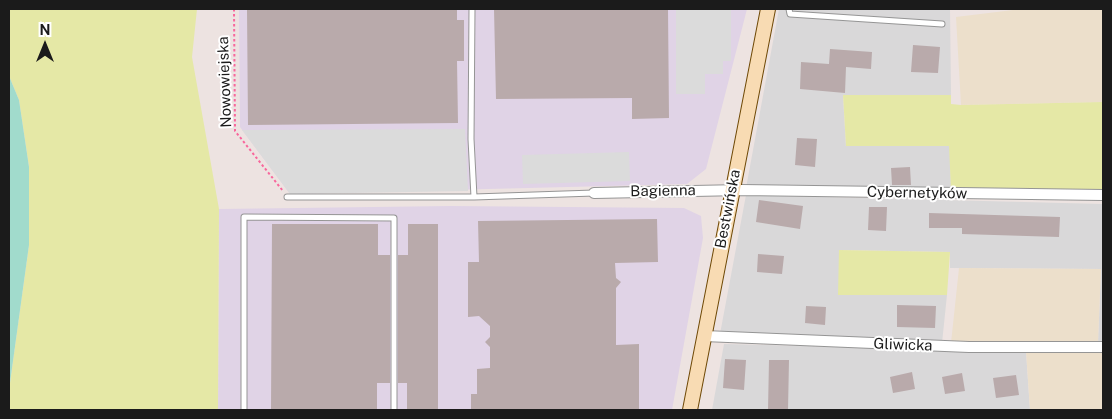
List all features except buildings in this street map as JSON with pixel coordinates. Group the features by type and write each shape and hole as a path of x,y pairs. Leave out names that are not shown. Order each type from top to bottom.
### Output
{"street":[{"name":"Bestwińska","path":"690,410 731,191 768,9"},
{"name":"Bagienna","path":"594,193 731,191"},
{"name":"Cybernetyków","path":"731,191 1103,195"},
{"name":"Gliwicka","path":"704,336 969,347 1103,347"}],"lane":[{"path":"472,9 471,139 474,197"},
{"path":"789,9 790,14 942,24"},
{"path":"287,197 474,197 594,193"},
{"path":"244,410 244,217 294,217 394,218 394,410"}],"path":[{"name":"Nowowiejska","path":"234,9 235,131 287,197"}],"shaded area":[{"path":"9,9 197,9 192,57 219,209 218,410 9,410 9,390 29,245 29,167 19,100 9,76"},
{"path":"239,9 747,9 706,169 687,184 290,194 240,127"},
{"path":"676,9 731,9 731,61 723,61 723,74 705,74 705,94 676,94"},
{"path":"779,9 950,9 951,95 843,95 846,146 950,146 951,190 746,188"},
{"path":"1021,9 1103,9 1103,102 961,105 956,17"},
{"path":"9,76 19,100 29,167 29,245 9,390"},
{"path":"843,95 951,95 951,104 961,105 1103,102 1103,190 951,190 949,146 846,146"},
{"path":"465,129 468,191 290,194 242,130"},
{"path":"629,152 630,181 523,184 522,155"},
{"path":"746,195 1103,204 1103,341 1098,342 1101,269 950,268 950,252 839,250 839,294 947,295 942,343 720,334"},
{"path":"451,206 684,208 701,216 703,238 672,410 218,410 219,209"},
{"path":"839,250 950,252 947,295 838,295"},
{"path":"959,268 1101,269 1098,342 951,343"},
{"path":"724,344 1026,351 1030,410 712,410"},
{"path":"1103,350 1103,410 1030,410 1026,351"}]}
